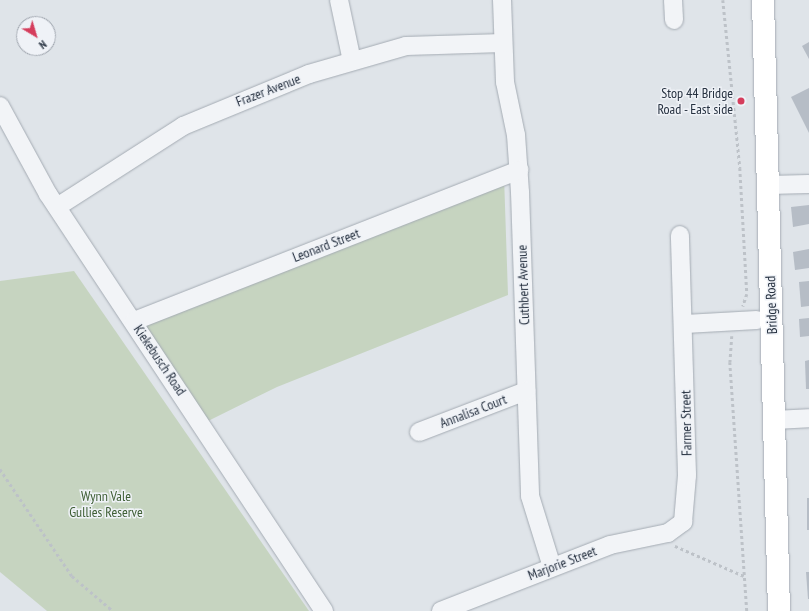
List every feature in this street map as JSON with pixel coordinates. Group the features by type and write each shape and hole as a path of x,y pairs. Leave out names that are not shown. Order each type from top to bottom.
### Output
{"main road":[{"path":"748,0 763,0"},
{"name":"Bridge Road","path":"748,0 761,185 767,420 764,611"},
{"name":"Bridge Road","path":"763,0 761,185 757,320 767,420 779,611"}],"street":[{"path":"339,0 352,61"},
{"name":"Cuthbert Avenue","path":"502,0 505,82 519,170 530,496 552,567"},
{"path":"673,0 674,20"},
{"path":"763,0 770,0"},
{"name":"Frazer Avenue","path":"57,207 183,126 309,74 406,46 503,43"},
{"name":"Kiekebusch Road","path":"0,106 57,207 134,321 324,611"},
{"name":"Leonard Street","path":"134,321 519,170"},
{"path":"761,185 809,184"},
{"name":"Farmer Street","path":"680,235 685,324 687,491 683,522"},
{"path":"685,324 757,320"},
{"name":"Annalisa Court","path":"419,432 526,391"},
{"path":"767,420 809,418"},
{"name":"Marjorie Street","path":"441,611 610,545 668,533 683,522"}],"path":[{"path":"0,469 72,576 112,611"},
{"path":"669,546 744,576"}],"green space":[{"path":"504,176 508,295 277,387 202,424 134,321"},
{"name":"Wynn Vale Gullies Reserve","path":"74,271 309,611 47,611 0,572 0,281"}],"building":[{"path":"809,42 809,59 802,46"},
{"path":"809,88 809,133 791,97"},
{"path":"809,205 809,224 793,227 791,207"},
{"path":"809,249 809,268 795,270 793,252"},
{"path":"809,281 809,306 801,307 799,282"},
{"path":"809,318 809,336 800,337 799,319"},
{"path":"809,360 809,389 806,389 805,361"},
{"path":"807,498 809,498 809,530 807,530"},
{"path":"806,572 809,572 809,599 808,599"}],"place":[{"name":"Stop 44 Bridge Road - East side","path":"741,101"}]}
